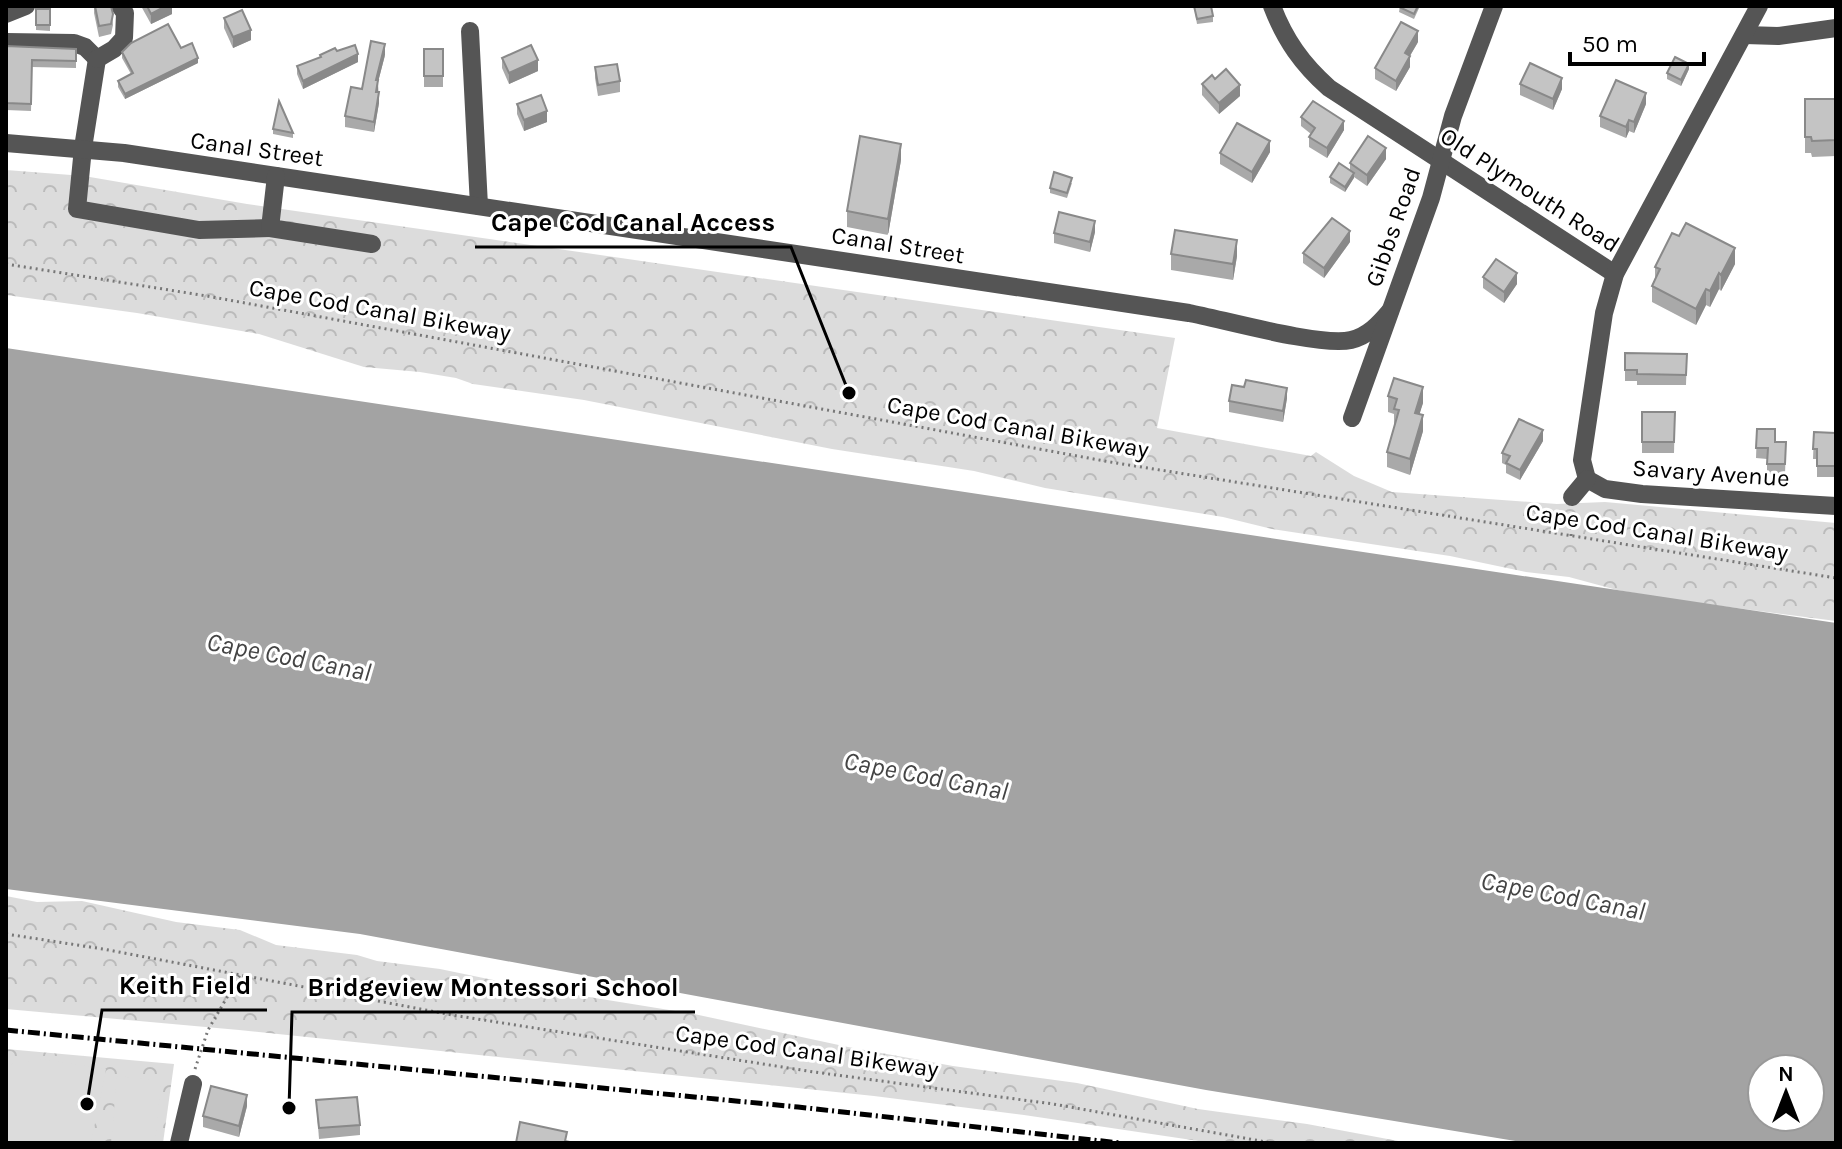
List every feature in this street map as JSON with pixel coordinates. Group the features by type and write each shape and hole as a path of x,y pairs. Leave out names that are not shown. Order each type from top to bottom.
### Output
{"street":[{"path":"6,14 26,6"},
{"path":"97,59 114,49 124,38 125,13 120,6"},
{"name":"Old Plymouth Road","path":"1272,6 1294,52 1310,71 1350,103 1615,274 1604,313 1582,460 1587,479"},
{"name":"Gibbs Road","path":"1352,418 1431,198 1453,116 1494,6"},
{"path":"1615,274 1759,6"},
{"path":"1745,35 1778,36 1836,28"},
{"path":"470,31 479,206"},
{"path":"6,42 74,43 85,47 97,59"},
{"path":"97,59 77,209 199,230 270,228 372,244"},
{"name":"Canal Street","path":"6,143 83,148 479,206 1177,311 1329,340 1348,341 1364,336 1390,311"},
{"path":"270,228 276,176"},
{"path":"1572,497 1587,479"},
{"name":"Savary Avenue","path":"1587,479 1605,489 1642,494 1836,506"},
{"path":"179,1143 193,1084"}],"path":[{"name":"Cape Cod Canal Bikeway","path":"6,264 237,302 1110,462 1836,578"},
{"path":"1571,536 1572,497"},
{"name":"Cape Cod Canal Bikeway","path":"6,934 452,1015 814,1072 1053,1104 1272,1143"},
{"path":"193,1084 196,1061 208,1030 240,975"}],"green space":[{"path":"6,170 84,176 247,204 1175,338 1157,428 1311,456 1316,452 1354,476 1392,492 1557,504 1605,502 1836,523 1836,621 1668,599 1569,577 1272,529 1223,517 1045,488 974,471 832,449 584,400 473,384 420,372 364,367 259,334 6,295"},
{"path":"6,896 37,902 82,901 176,922 240,930 276,945 440,969 527,987 694,1014 953,1066 1077,1083 1198,1109 1307,1124 1409,1143 1212,1143 874,1096 6,1009"},
{"path":"6,1049 174,1064 163,1143 6,1143"},
{"path":"41,1059 106,1069 91,1143 6,1143 6,1065"},
{"path":"117,1076 161,1081 155,1143 111,1143"}],"water":[{"name":"Cape Cod Canal","path":"6,348 1836,623 1836,1143 1528,1143 1206,1090 360,934 6,889"}],"building":[{"path":"95,6 111,6 111,24 99,26"},
{"path":"147,6 166,6 151,14"},
{"path":"1194,6 1211,6 1213,16 1197,19"},
{"path":"1400,6 1418,6 1414,14"},
{"path":"36,9 50,9 50,25 36,25"},
{"path":"242,10 251,30 233,37 224,18"},
{"path":"1401,22 1418,31 1405,53 1410,56 1396,81 1375,68"},
{"path":"168,24 181,48 192,43 198,58 125,94 118,81 133,73 122,52 131,43"},
{"path":"371,41 385,44 376,80 376,92 379,92 374,122 345,116 351,87 362,89"},
{"path":"355,45 358,54 303,81 297,66 335,48 337,51"},
{"path":"531,45 538,60 509,73 502,58"},
{"path":"6,46 76,49 76,61 32,60 31,104 6,103"},
{"path":"424,49 443,49 443,76 424,76"},
{"path":"1675,57 1689,64 1681,80 1667,73"},
{"path":"1530,63 1562,78 1553,99 1520,84"},
{"path":"617,64 620,81 598,85 595,67"},
{"path":"1226,69 1240,85 1219,103 1202,84 1212,75 1215,79"},
{"path":"1616,80 1646,93 1634,122 1629,120 1626,127 1600,116"},
{"path":"541,95 547,111 524,120 517,104"},
{"path":"1805,99 1836,99 1836,140 1812,141 1811,137 1805,137"},
{"path":"279,101 293,133 273,129"},
{"path":"1313,101 1344,121 1327,148 1309,137 1315,128 1301,117"},
{"path":"1237,123 1270,141 1252,172 1220,153"},
{"path":"860,136 901,144 888,219 847,211"},
{"path":"1368,136 1386,148 1367,175 1350,163"},
{"path":"1339,163 1354,173 1345,187 1330,177"},
{"path":"1054,172 1072,178 1067,193 1050,188"},
{"path":"1059,212 1095,221 1090,242 1054,233"},
{"path":"1332,218 1350,231 1324,268 1303,253"},
{"path":"1686,223 1735,248 1721,275 1719,273 1710,291 1706,289 1696,309 1652,286 1660,269 1655,267 1672,233 1679,236"},
{"path":"1175,230 1237,240 1233,264 1171,254"},
{"path":"1496,259 1517,273 1504,292 1483,277"},
{"path":"1625,353 1687,354 1686,375 1637,374 1637,370 1625,370"},
{"path":"1394,378 1423,387 1415,413 1423,415 1410,459 1387,452 1399,410 1394,409 1397,399 1388,396"},
{"path":"1246,380 1287,388 1283,411 1229,401 1232,385 1244,387"},
{"path":"1642,412 1675,412 1674,442 1642,442"},
{"path":"1519,419 1543,430 1520,470 1506,463 1510,456 1502,453"},
{"path":"1757,429 1775,429 1775,442 1786,442 1785,464 1767,464 1768,448 1756,448"},
{"path":"1814,432 1835,433 1835,466 1817,466 1817,449 1813,449"},
{"path":"211,1086 247,1095 239,1126 203,1116"},
{"path":"357,1097 360,1125 319,1128 316,1100"},
{"path":"520,1122 567,1132 565,1141 574,1143 516,1143"}],"railway":[{"path":"6,1030 798,1107 1120,1143"}],"place":[{"name":"Cape Cod Canal Access","path":"849,393"},
{"name":"Keith Field","path":"87,1104"},
{"name":"Bridgeview Montessori School","path":"289,1108"}]}
